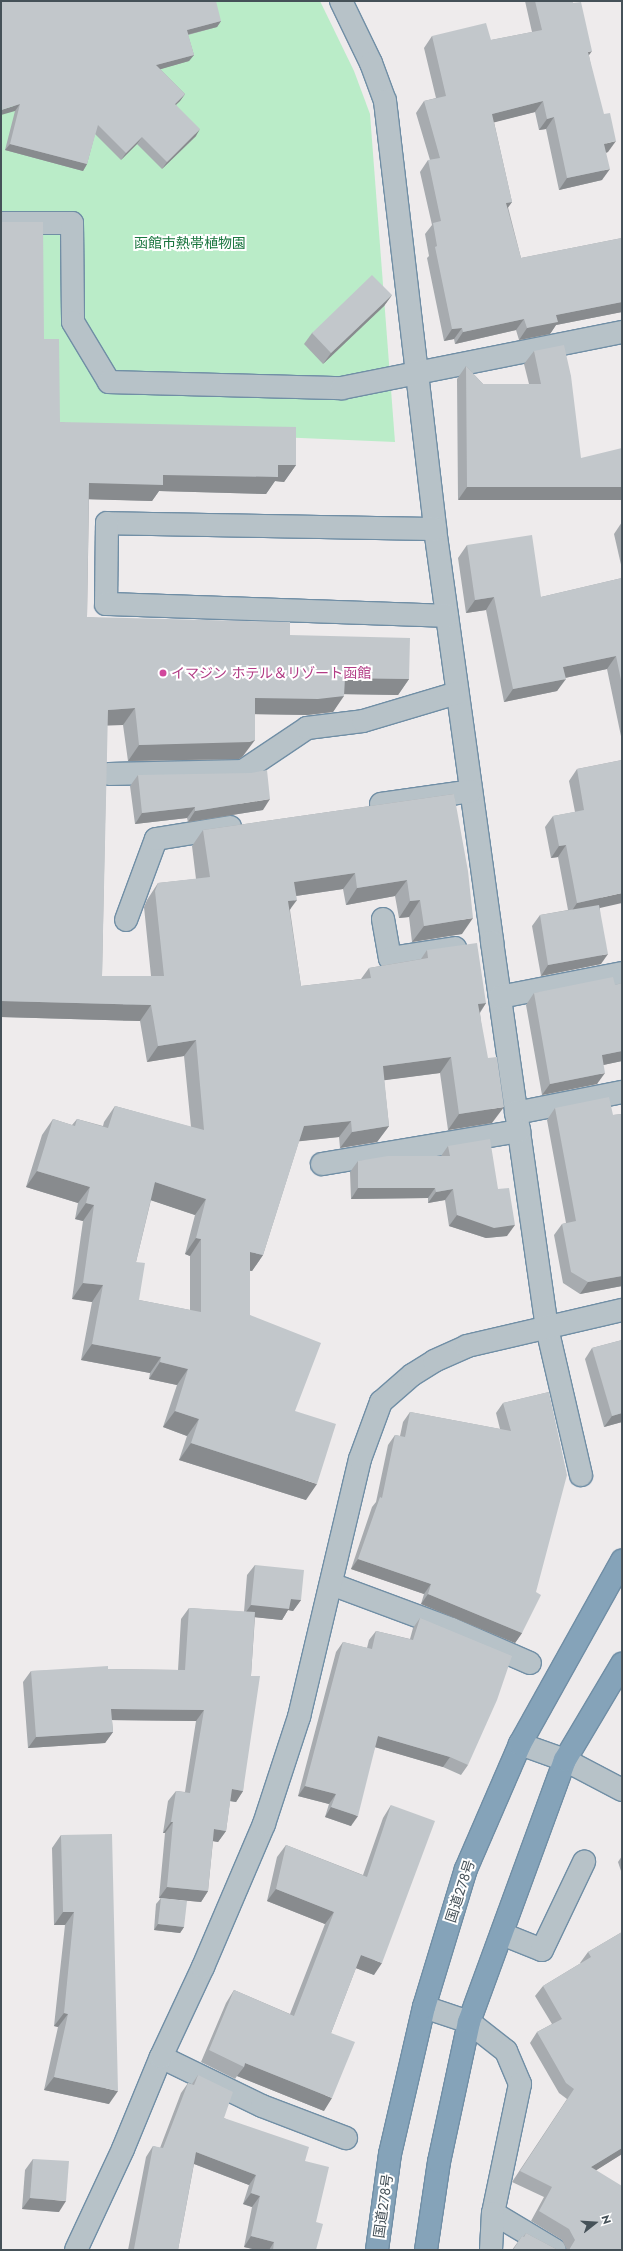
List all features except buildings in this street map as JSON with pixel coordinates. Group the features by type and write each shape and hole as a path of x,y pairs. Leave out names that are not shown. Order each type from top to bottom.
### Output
{"highway":[{"name":"国道278号","path":"377,2250 390,2154 424,2007 466,1868 520,1744 622,1561"},
{"path":"426,2250 439,2162 468,2022 502,1934 565,1760 622,1664"}],"street":[{"path":"341,1 371,63 385,101 415,375 457,693 517,1122 547,1328 581,1475"},
{"path":"1,222 72,223 73,322 110,382 342,388 415,375 622,332"},
{"path":"435,529 108,523 106,604 447,616"},
{"path":"109,774 243,771 307,728 363,721 457,693"},
{"path":"361,808 471,791"},
{"path":"126,920 156,839 251,824"},
{"path":"383,919 390,958 492,942"},
{"path":"500,997 622,973"},
{"path":"322,1164 517,1122 622,1092"},
{"path":"76,2250 124,2148 161,2057 203,1967 264,1824 299,1717 360,1459 382,1402 412,1375 434,1360 467,1346 622,1310"},
{"path":"331,1584 452,1629 530,1663"},
{"path":"520,1744 565,1760 622,1790"},
{"path":"502,1934 542,1950 584,1862"},
{"path":"424,2007 468,2022 506,2051 520,2084 493,2213 491,2250"},
{"path":"161,2057 262,2106 346,2138"},
{"path":"493,2213 555,2250"}],"green space":[{"name":"函館市熱帯植物園","path":"1,1 320,1 354,71 370,114 395,442 1,425"}],"place":[{"name":"イマジン ホテル＆リゾート函館","path":"163,673"}]}
